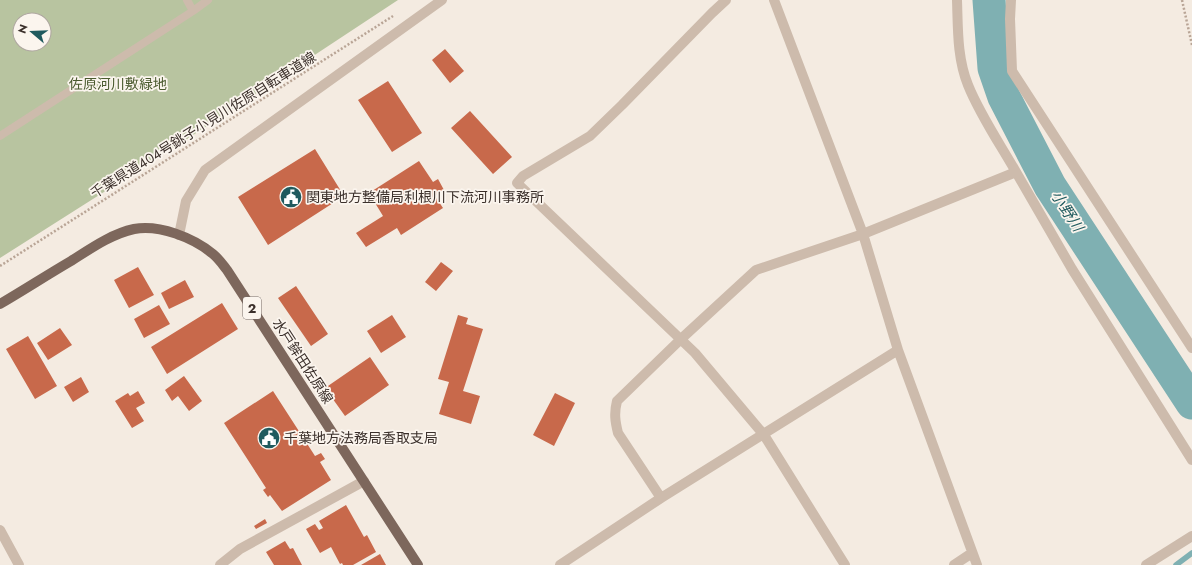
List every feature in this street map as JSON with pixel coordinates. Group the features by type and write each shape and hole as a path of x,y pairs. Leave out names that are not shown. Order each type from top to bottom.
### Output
{"main road":[{"name":"水戸鉾田佐原線","path":"0,304 112,237 134,229 163,229 179,235 214,254 228,270 418,565"}],"street":[{"path":"179,235 186,201 205,170 442,0"},
{"path":"726,0 590,136 523,176 516,183 695,353 764,435 845,565"},
{"path":"774,0 863,234 898,350 977,565"},
{"path":"957,0 959,51 968,85 983,114 1072,269 1192,460"},
{"path":"1011,0 1010,19 1012,71 1192,348"},
{"path":"661,498 618,433 614,412 616,401 756,270 863,234 1016,172"},
{"path":"560,565 661,498 898,350"},
{"path":"220,565 240,549 364,481"},
{"path":"0,530 19,565"},
{"path":"1146,565 1192,536"},
{"path":"954,565 972,553"}],"lane":[{"path":"187,0 194,11"},
{"path":"0,136 194,11 208,0"}],"path":[{"path":"1182,0 1192,45"},
{"name":"千葉県道404号銚子小見川佐原自転車道線","path":"0,266 397,13"}],"green space":[{"name":"佐原河川敷緑地","path":"0,0 398,0 178,145 0,258"}],"building":[{"path":"445,49 464,71 450,83 432,60"},
{"path":"388,81 422,133 392,152 358,100"},
{"path":"470,111 512,157 493,174 451,128"},
{"name":"関東地方整備局利根川下流河川事務所","path":"315,149 344,196 268,245 238,197"},
{"path":"419,161 433,182 438,179 444,190 435,196 443,208 401,235 397,228 366,247 356,233 383,216 369,193"},
{"path":"441,262 453,271 436,291 425,282"},
{"path":"138,267 154,295 129,308 114,280"},
{"path":"185,280 194,297 169,309 161,293"},
{"path":"296,286 328,334 311,346 278,298"},
{"path":"222,303 238,329 167,374 151,347"},
{"path":"159,305 170,324 144,338 134,319"},
{"path":"392,315 406,337 381,353 367,331"},
{"path":"458,315 468,318 466,324 483,329 463,391 480,396 471,424 439,414 449,382 438,379"},
{"path":"60,328 72,345 48,360 37,343"},
{"path":"28,336 57,386 35,399 6,349"},
{"path":"370,357 389,385 345,416 325,388"},
{"path":"184,376 202,401 189,411 178,396 172,401 165,390"},
{"path":"81,377 89,392 73,402 64,387"},
{"path":"138,391 145,403 136,408 144,421 132,428 115,401 128,393 130,396"},
{"name":"千葉地方法務局香取支局","path":"273,391 315,456 321,453 325,459 320,462 331,480 282,511 270,495 268,497 263,490 266,488 224,423"},
{"path":"555,393 575,403 554,446 533,435"},
{"path":"346,505 364,537 367,535 376,552 353,565 340,564 331,547 320,553 306,529 315,524 319,530 323,528 319,521"},
{"path":"265,519 267,523 256,529 254,526"},
{"path":"285,541 290,549 293,548 302,565 274,565 266,552"},
{"path":"380,554 386,565 361,565"}],"waterway":[{"name":"小野川","path":"989,0 994,68 1004,97 1050,186 1192,403"},
{"path":"1176,565 1192,553"}],"place":[{"name":"関東地方整備局利根川下流河川事務所","path":"291,197"},
{"name":"千葉地方法務局香取支局","path":"269,438"}]}
